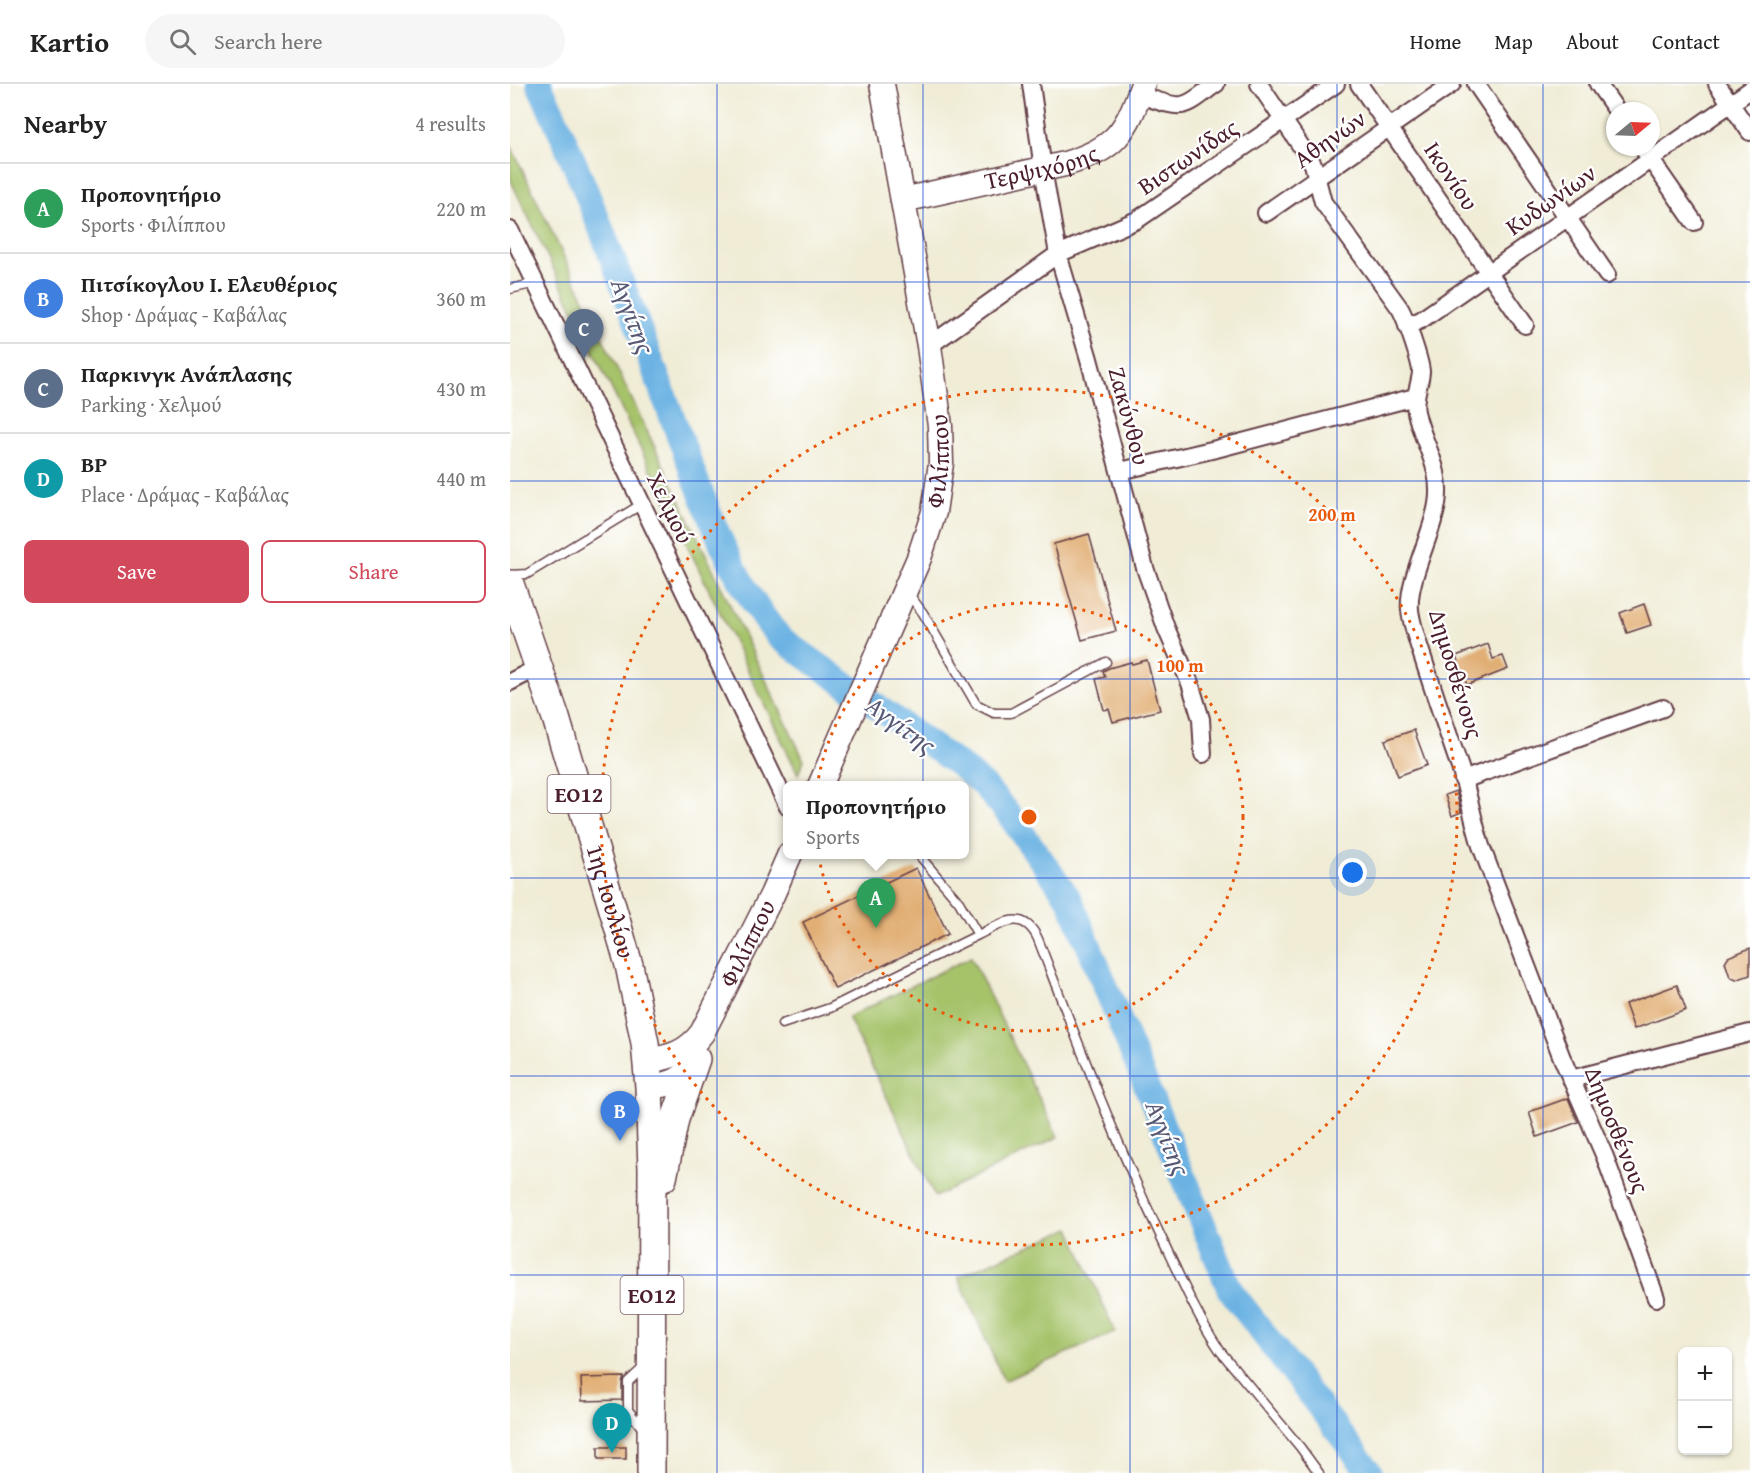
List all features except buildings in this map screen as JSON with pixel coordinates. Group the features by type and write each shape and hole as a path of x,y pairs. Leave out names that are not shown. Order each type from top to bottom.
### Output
{"main road":[{"name":"Φιλίππου","path":"825,781 850,716 906,590 924,543 934,512 940,481 940,426 929,346 882,84"},
{"name":"Τερψιχόρης","path":"903,200 1043,169 1099,152 1123,131 1141,89"},
{"name":"1ης Ιουλίου","path":"510,584 573,773 629,965 639,1007 648,1074"},
{"name":"Φιλίππου","path":"648,1074 660,1086 679,1080 691,1069 699,1046 788,859"},
{"path":"652,1229 675,1119 699,1046"},
{"name":"ΕΟ12","path":"648,1074 652,1229 651,1473"}],"street":[{"name":"Ζακύνθου","path":"1030,84 1058,254 1120,471 1145,568 1166,628 1193,692 1201,719 1203,754"},
{"path":"1141,89 1175,105 1182,105 1216,84"},
{"name":"Δημοσθένους","path":"1258,84 1313,164 1323,202 1400,307 1407,326 1421,371 1415,397 1416,415 1436,468 1439,486 1434,518 1412,590 1410,611 1434,694 1464,780 1480,846 1571,1079 1605,1157 1656,1298"},
{"name":"Βιστωνίδας","path":"929,346 1058,254 1137,220 1336,84"},
{"name":"Ικονίου","path":"1359,84 1525,325"},
{"name":"Αθηνών","path":"1266,213 1452,84"},
{"path":"1476,84 1607,275"},
{"path":"1598,84 1611,102"},
{"path":"1717,84 1750,132"},
{"name":"Κυδωνίων","path":"1660,145 1750,90"},
{"name":"Κυδωνίων","path":"1407,326 1420,320 1567,217 1642,156"},
{"path":"1648,156 1694,222"},
{"name":"Χελμού","path":"510,230 783,797"},
{"path":"1120,471 1216,449 1415,397"},
{"path":"510,682 539,667"},
{"path":"1464,780 1663,708"},
{"path":"1571,1079 1750,1033"}],"lane":[{"path":"510,289 536,283"},
{"path":"510,575 527,574 642,504"},
{"path":"906,590 923,613 976,704 994,713 1011,712 1106,662"},
{"path":"921,859 959,902 978,935"},
{"path":"782,1024 830,1008 1011,920 1026,922 1033,928 1038,939 1110,1125 1140,1195 1212,1339 1319,1473"}],"green space":[{"path":"510,144 804,760 798,774 510,179"},
{"path":"971,957 1058,1137 935,1197 848,1017"},
{"path":"1070,1228 1115,1332 1004,1381 958,1277"}],"waterway":[{"name":"Αγγίτης","path":"539,84 593,209 706,507 745,589 780,638 962,767 984,786 1007,812 1070,900 1230,1290 1370,1473"}],"place":[{"name":"Παρκινγκ Ανάπλασης","path":"584,359"},
{"name":"Προπονητήριο","path":"876,928"},
{"name":"Πιτσίκογλου Ι. Ελευθέριος","path":"620,1141"},
{"name":"BP","path":"612,1453"}]}
